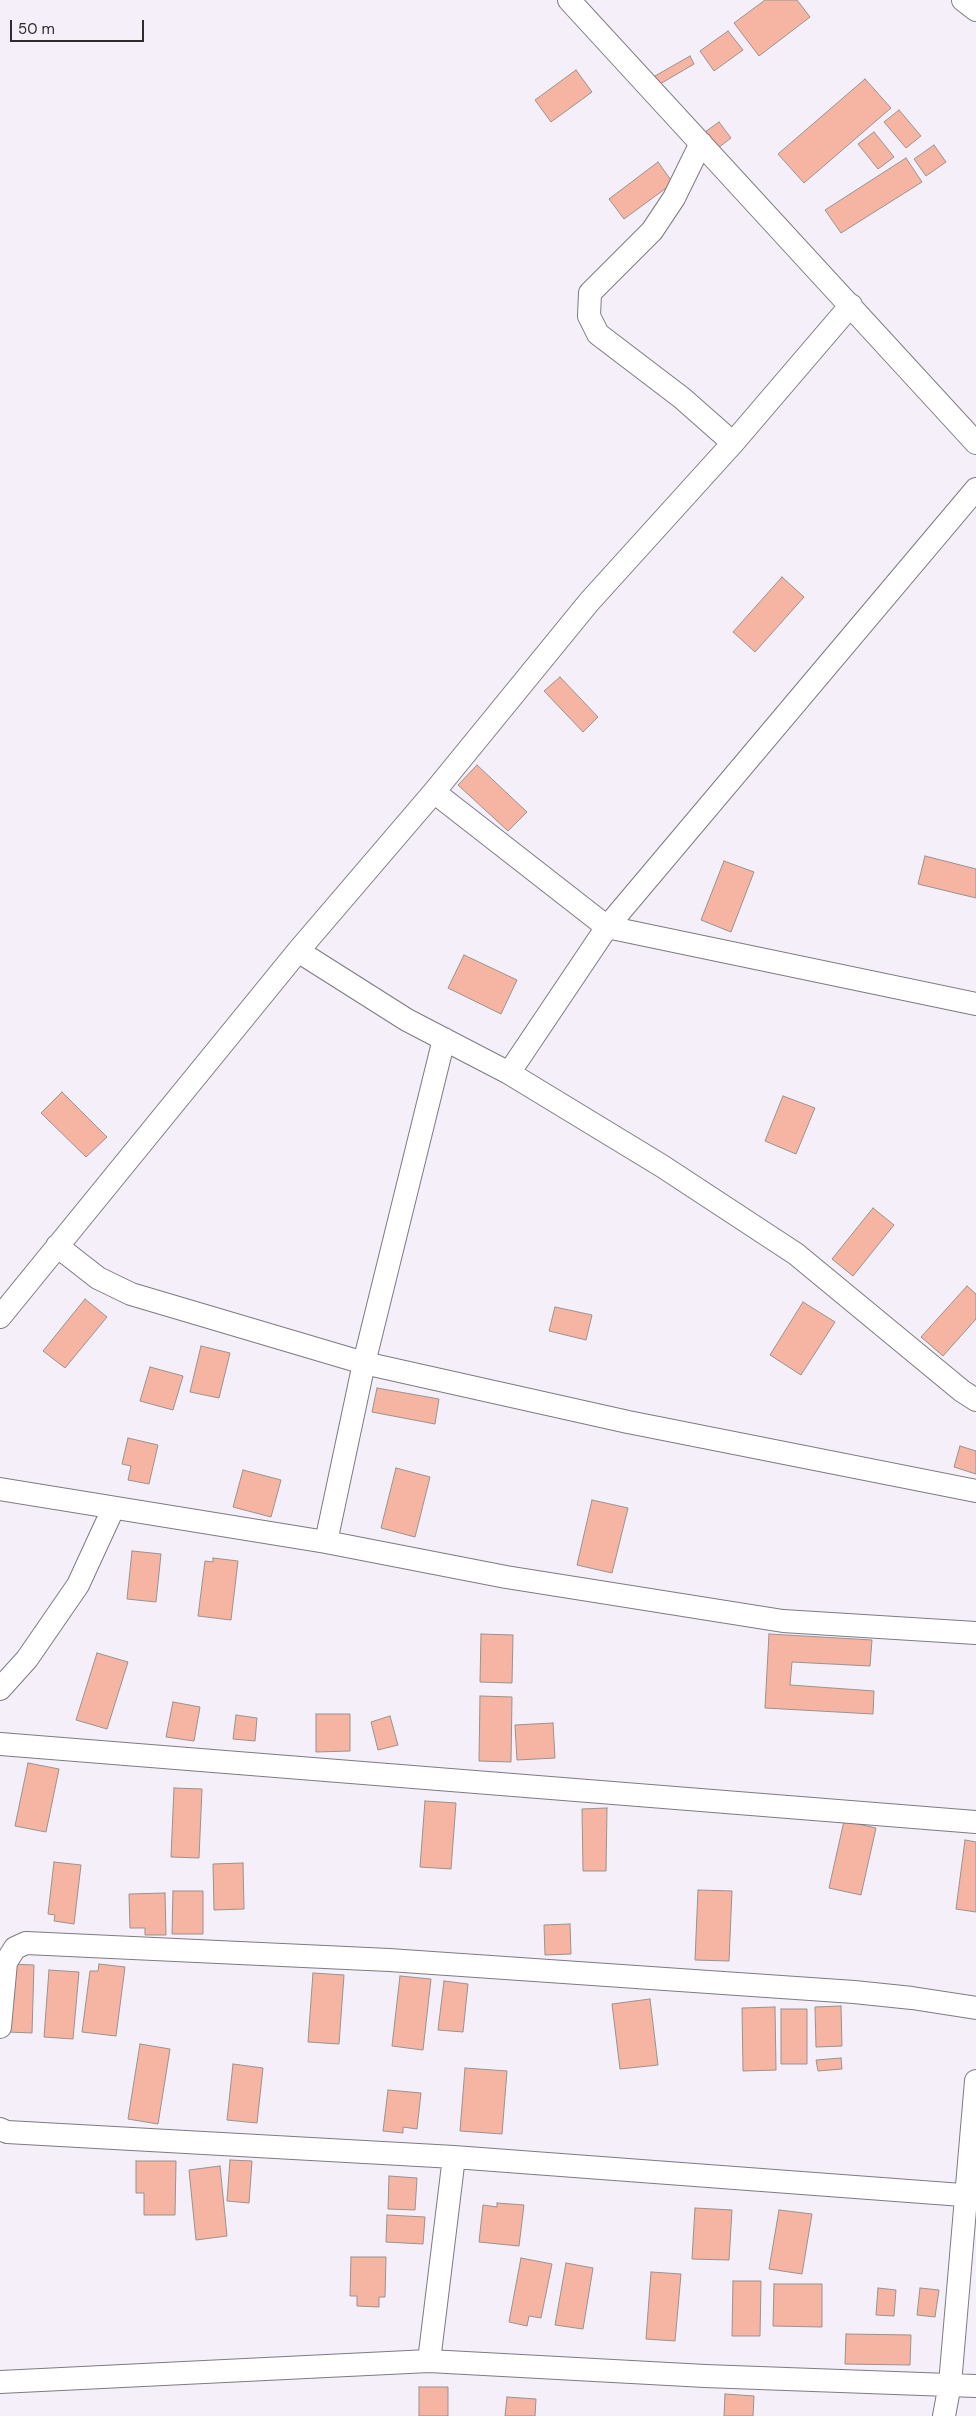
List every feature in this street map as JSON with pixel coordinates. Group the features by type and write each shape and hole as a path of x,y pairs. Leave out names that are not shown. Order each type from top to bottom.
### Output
{"street":[{"path":"569,0 976,443"},
{"path":"963,0 976,10"},
{"path":"701,143 674,198 652,231 590,293 589,316 598,334 682,398 733,443"},
{"path":"0,1317 298,951 434,792 589,602 733,443 851,305"},
{"path":"509,1073 607,927 976,489"},
{"path":"434,792 607,927 976,1004"},
{"path":"298,951 407,1020 509,1073 662,1166 796,1254 962,1391 976,1400"},
{"path":"326,1542 364,1363 444,1039"},
{"path":"57,1246 98,1278 131,1294 364,1363 628,1422 976,1491"},
{"path":"0,1489 113,1509 326,1542 506,1577 783,1621 976,1633"},
{"path":"0,1689 27,1659 78,1585 113,1509"},
{"path":"0,1744 976,1822"},
{"path":"0,2028 6,1962 15,1948 26,1943 390,1960 854,1992 912,1998 976,2008"},
{"path":"944,2416 950,2384 971,2195 976,2081"},
{"path":"0,2129 7,2132 454,2157 971,2195"},
{"path":"429,2361 454,2157"},
{"path":"0,2382 429,2361 705,2376 976,2386"}],"building":[{"path":"765,0 797,0 810,17 759,56 734,23"},
{"path":"728,31 743,50 714,71 700,51"},
{"path":"690,56 694,64 660,84 655,76"},
{"path":"576,70 592,92 551,122 535,100"},
{"path":"865,79 891,108 804,183 778,154"},
{"path":"899,110 921,136 906,148 884,122"},
{"path":"719,122 731,138 718,148 705,132"},
{"path":"874,132 894,157 878,169 858,144"},
{"path":"934,145 946,162 926,176 914,159"},
{"path":"906,158 922,182 841,233 825,210"},
{"path":"658,162 673,183 624,219 609,199"},
{"path":"782,577 804,597 755,652 733,632"},
{"path":"560,677 598,717 583,732 544,691"},
{"path":"477,765 527,812 508,831 458,785"},
{"path":"925,856 976,869 976,898 918,884"},
{"path":"724,861 754,872 731,932 701,920"},
{"path":"464,955 517,980 501,1014 448,988"},
{"path":"62,1092 107,1137 86,1157 41,1113"},
{"path":"783,1096 815,1108 796,1154 765,1141"},
{"path":"873,1208 894,1225 853,1276 832,1259"},
{"path":"967,1286 976,1294 976,1319 943,1356 921,1337"},
{"path":"85,1299 107,1317 65,1368 43,1351"},
{"path":"803,1302 835,1322 801,1375 770,1355"},
{"path":"555,1307 592,1315 586,1340 549,1331"},
{"path":"201,1346 230,1353 219,1398 190,1392"},
{"path":"150,1367 183,1376 173,1410 140,1401"},
{"path":"377,1388 439,1399 435,1424 372,1412"},
{"path":"128,1438 158,1445 149,1484 128,1480 131,1466 122,1464"},
{"path":"960,1446 976,1451 976,1474 954,1467"},
{"path":"396,1468 430,1477 415,1537 381,1528"},
{"path":"243,1470 281,1480 271,1517 233,1507"},
{"path":"592,1500 628,1508 612,1573 577,1565"},
{"path":"132,1551 161,1554 156,1602 127,1599"},
{"path":"213,1558 238,1561 231,1620 198,1616 205,1561 213,1562"},
{"path":"481,1634 513,1635 512,1683 480,1682"},
{"path":"769,1634 872,1640 870,1666 792,1662 790,1685 874,1691 873,1714 765,1708"},
{"path":"97,1653 128,1662 107,1729 76,1720"},
{"path":"480,1696 512,1697 511,1762 479,1761"},
{"path":"173,1702 200,1707 194,1741 166,1737"},
{"path":"316,1714 350,1714 350,1751 316,1752"},
{"path":"236,1715 257,1718 255,1741 233,1739"},
{"path":"390,1716 398,1745 378,1750 371,1722"},
{"path":"553,1723 555,1758 517,1760 515,1725"},
{"path":"28,1763 59,1769 46,1832 15,1826"},
{"path":"174,1788 202,1789 199,1858 171,1857"},
{"path":"425,1801 456,1803 451,1869 420,1867"},
{"path":"607,1808 606,1871 583,1871 582,1809"},
{"path":"844,1821 876,1828 861,1895 829,1888"},
{"path":"965,1840 976,1842 976,1912 956,1909"},
{"path":"54,1862 81,1865 74,1924 54,1921 55,1915 48,1914"},
{"path":"243,1863 244,1909 214,1910 213,1864"},
{"path":"698,1890 732,1891 729,1961 695,1960"},
{"path":"173,1891 203,1891 203,1934 172,1934"},
{"path":"165,1893 166,1935 145,1935 145,1928 130,1928 129,1894"},
{"path":"570,1924 571,1954 545,1955 544,1925"},
{"path":"10,1964 34,1965 32,2033 8,2032"},
{"path":"99,1964 125,1967 116,2036 82,2032 90,1971 98,1971"},
{"path":"49,1970 79,1972 73,2039 44,2037"},
{"path":"313,1973 344,1975 339,2044 308,2042"},
{"path":"400,1976 431,1979 423,2050 392,2046"},
{"path":"444,1981 468,1984 463,2032 438,2030"},
{"path":"650,1999 658,2065 620,2069 612,2004"},
{"path":"841,2006 842,2046 816,2047 815,2007"},
{"path":"775,2007 776,2070 743,2071 742,2008"},
{"path":"781,2009 807,2009 807,2064 781,2064"},
{"path":"140,2044 170,2049 158,2124 128,2119"},
{"path":"841,2058 842,2069 818,2071 816,2060"},
{"path":"233,2064 263,2068 257,2123 227,2120"},
{"path":"465,2068 507,2071 502,2134 460,2131"},
{"path":"388,2090 421,2093 417,2129 403,2127 403,2133 383,2131"},
{"path":"230,2160 252,2161 249,2203 227,2201"},
{"path":"136,2161 176,2161 175,2215 144,2215 144,2193 136,2193"},
{"path":"220,2166 227,2236 196,2240 189,2170"},
{"path":"389,2176 417,2178 415,2210 388,2209"},
{"path":"497,2203 524,2205 519,2246 479,2242 483,2205 497,2207"},
{"path":"695,2208 732,2210 729,2260 692,2259"},
{"path":"779,2210 812,2214 802,2274 769,2269"},
{"path":"387,2215 425,2217 423,2244 386,2242"},
{"path":"351,2257 386,2257 385,2297 379,2297 379,2307 357,2306 357,2296 350,2296"},
{"path":"521,2258 552,2264 541,2318 529,2316 527,2326 509,2322"},
{"path":"566,2263 593,2268 583,2329 555,2325"},
{"path":"651,2272 681,2274 675,2341 646,2339"},
{"path":"733,2281 761,2281 760,2336 732,2336"},
{"path":"774,2284 822,2284 822,2327 773,2326"},
{"path":"878,2288 896,2290 894,2316 876,2315"},
{"path":"920,2288 939,2290 935,2317 917,2315"},
{"path":"846,2334 911,2335 910,2365 845,2364"},
{"path":"419,2387 448,2387 448,2416 419,2416"},
{"path":"725,2394 754,2396 753,2416 724,2416"},
{"path":"507,2397 536,2399 535,2416 505,2416"}]}
